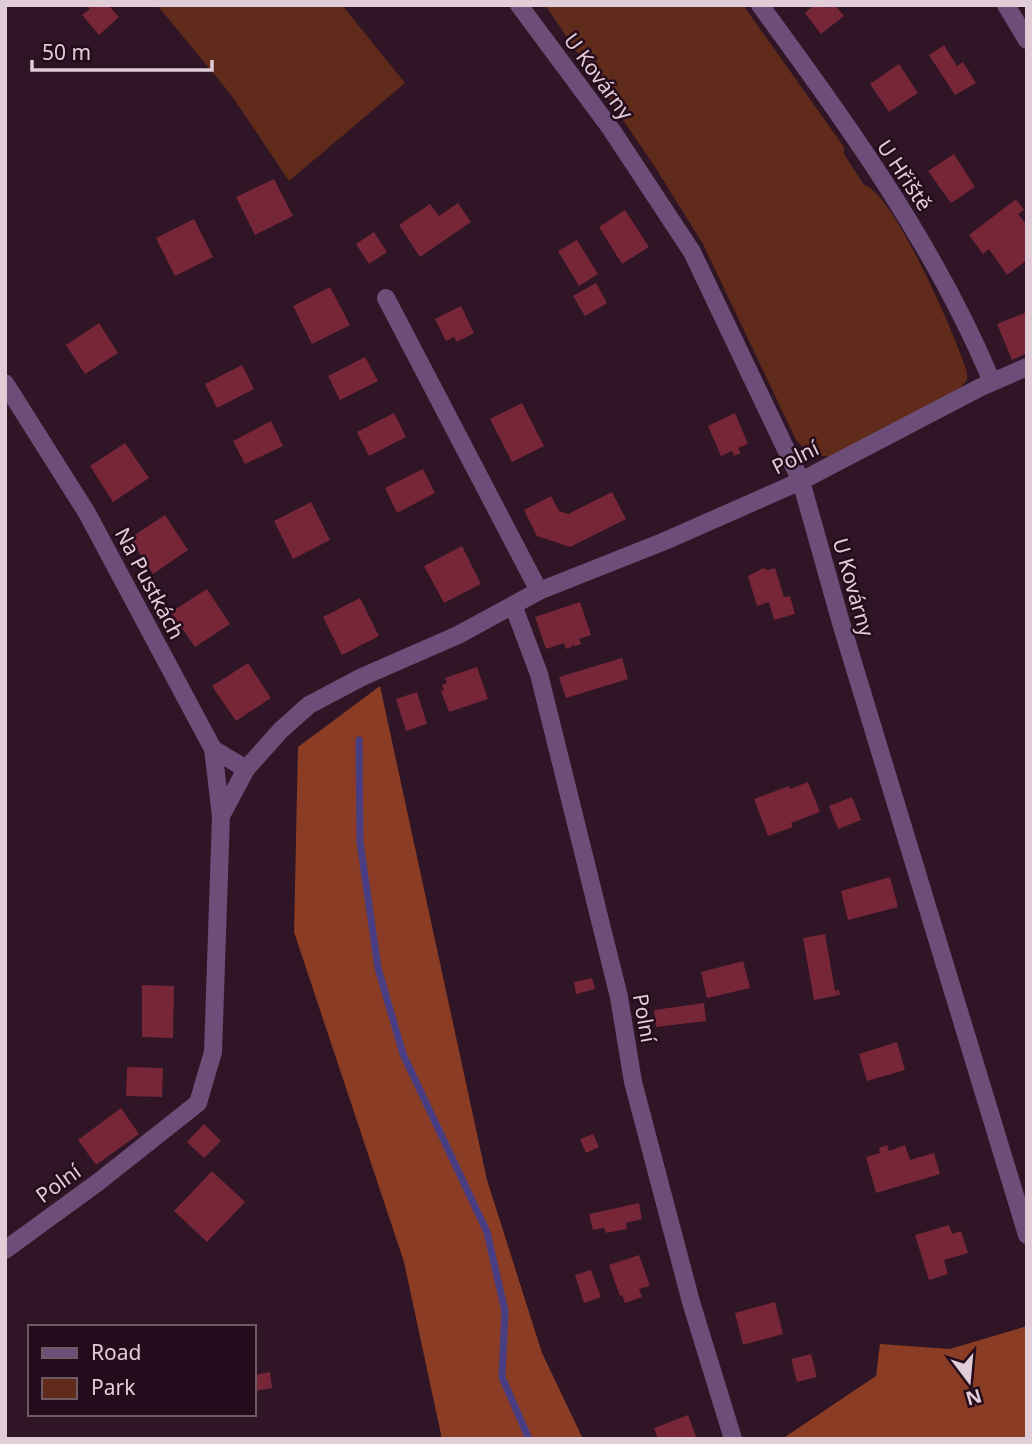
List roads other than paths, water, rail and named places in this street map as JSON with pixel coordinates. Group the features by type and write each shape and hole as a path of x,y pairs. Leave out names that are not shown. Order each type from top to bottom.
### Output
{"street":[{"name":"U Kovárny","path":"519,5 611,128 692,252 801,481 841,623 1027,1235"},
{"name":"U Hřiště","path":"760,5 808,70 929,253 974,338 992,382"},
{"path":"1006,5 1027,40"},
{"path":"386,298 539,592"},
{"name":"Polní","path":"5,1250 97,1183 198,1103 213,1052 221,816 246,769 281,730 309,705 362,677 458,635 539,592 665,541 801,481 992,382 1027,367"},
{"name":"Na Pustkách","path":"5,383 87,513 213,749 221,816"},
{"name":"Polní","path":"513,605 540,674 619,997 633,1082 691,1303 733,1439"},
{"path":"213,749 246,769"}],"waterway":[{"path":"359,740 360,842 378,968 403,1054 487,1232 505,1311 502,1377 529,1439"}]}
